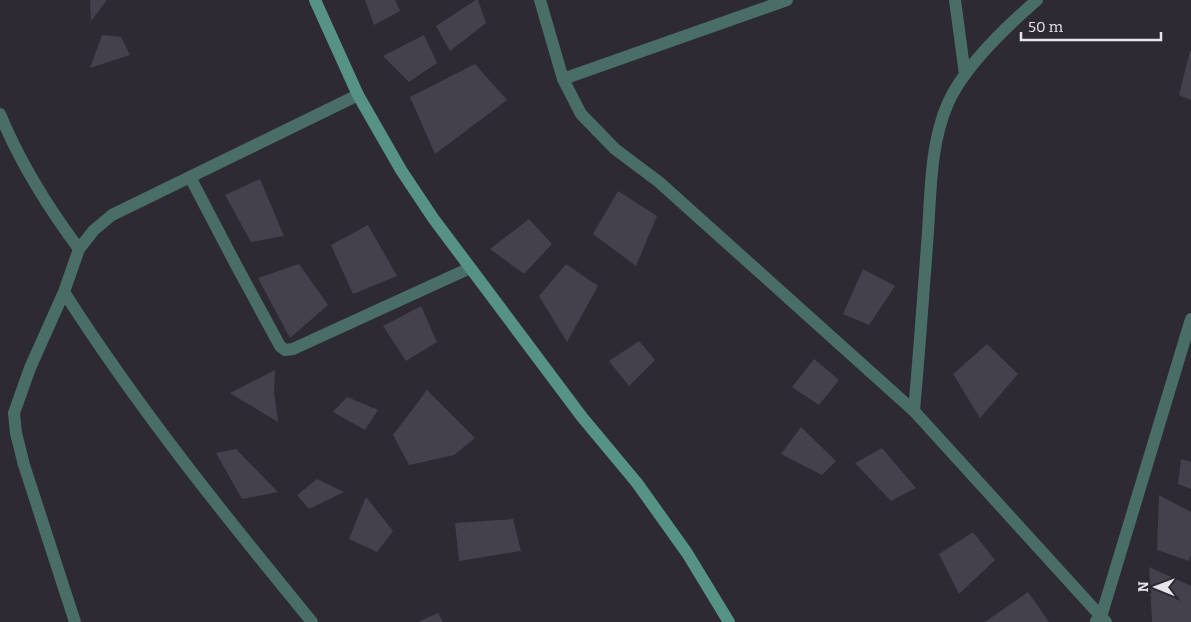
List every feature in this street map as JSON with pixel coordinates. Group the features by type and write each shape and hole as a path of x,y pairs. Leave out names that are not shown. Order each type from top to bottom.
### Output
{"main road":[{"path":"316,0 358,95 401,170 470,268 582,417 637,483 688,553 730,622"}],"street":[{"path":"540,0 563,79 581,114 616,149 659,182 914,411 1101,620"},
{"path":"563,79 787,0"},
{"path":"955,0 965,75"},
{"path":"914,411 932,176 937,136 948,104 965,75 1010,23 1037,0"},
{"path":"75,622 24,465 16,434 14,413 30,368 64,292 79,249 94,230 112,215 358,95"},
{"path":"0,114 29,176 79,249"},
{"path":"190,177 266,321 280,346 285,350 294,349 470,268"},
{"path":"64,292 133,395 312,622"},
{"path":"1101,620 1191,319"}],"building":[{"path":"90,0 107,0 91,21"},
{"path":"365,0 395,0 400,11 374,25"},
{"path":"478,0 486,23 450,51 436,26"},
{"path":"102,35 121,37 130,55 90,68"},
{"path":"424,35 437,63 409,82 383,56"},
{"path":"1191,51 1191,100 1179,95"},
{"path":"475,64 507,100 435,154 410,97"},
{"path":"260,179 284,236 251,242 225,195"},
{"path":"618,191 657,216 636,266 593,234"},
{"path":"529,219 552,244 524,274 490,249"},
{"path":"368,225 397,276 353,294 331,245"},
{"path":"299,264 328,305 290,338 258,278"},
{"path":"566,264 598,286 567,342 539,296"},
{"path":"863,269 895,286 869,325 843,314"},
{"path":"421,306 437,342 406,361 383,326"},
{"path":"639,341 655,360 629,386 609,361"},
{"path":"987,344 1018,374 980,418 953,374"},
{"path":"814,359 839,380 819,405 792,387"},
{"path":"275,370 274,392 278,422 230,393"},
{"path":"427,390 475,438 454,455 409,465 393,435"},
{"path":"347,397 378,410 365,430 333,412"},
{"path":"801,427 836,461 822,475 781,454"},
{"path":"882,448 916,488 891,501 855,463"},
{"path":"236,449 278,492 242,499 216,453"},
{"path":"1181,459 1191,462 1191,489 1178,484"},
{"path":"317,479 344,492 309,509 297,495"},
{"path":"1159,495 1191,512 1191,555 1189,561 1157,550"},
{"path":"366,497 393,531 377,552 349,539"},
{"path":"513,519 521,551 459,561 455,523"},
{"path":"973,532 995,560 959,594 939,554"},
{"path":"1149,567 1191,586 1191,622 1152,622"},
{"path":"1028,592 1049,622 985,622"},
{"path":"438,613 443,622 418,622"}]}
